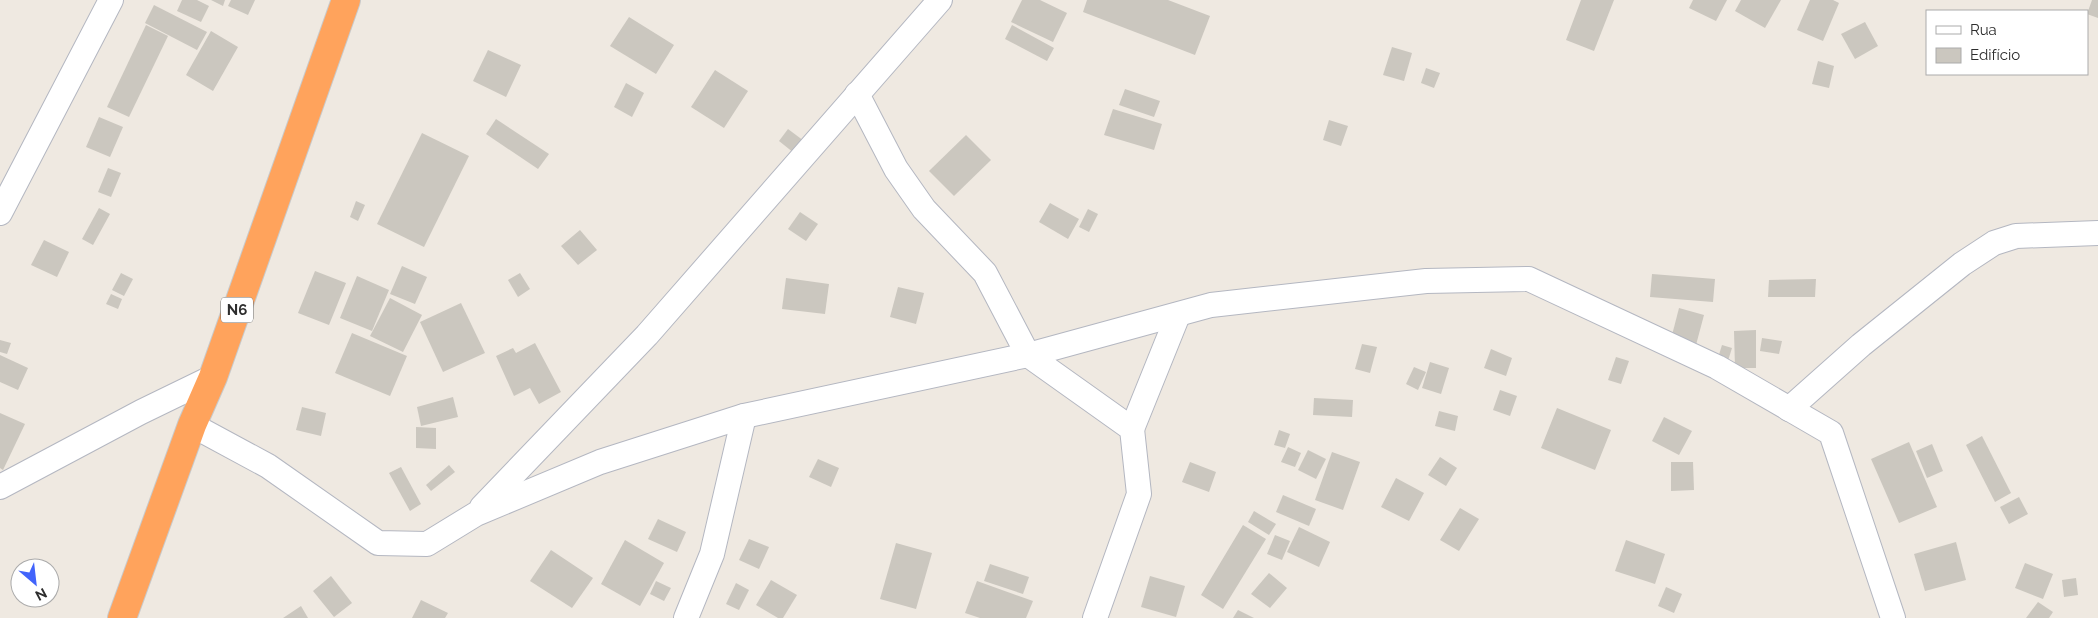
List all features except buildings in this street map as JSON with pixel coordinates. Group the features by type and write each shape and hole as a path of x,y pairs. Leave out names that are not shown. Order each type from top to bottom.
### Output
{"highway":[{"name":"N6","path":"122,618 192,425 213,377 346,0"}],"street":[{"path":"0,213 112,0"},
{"path":"476,514 647,335 940,0"},
{"path":"857,94 896,169 924,208 985,273 1028,355 1132,429"},
{"path":"1789,409 1861,345 1962,264 1994,243 2016,236 2098,233"},
{"path":"192,425 268,466 378,543 427,544 476,514 600,462 744,416 1028,355 1211,306 1426,281 1529,279 1717,367 1831,433 1893,618"},
{"path":"1096,618 1139,494 1132,429 1178,315"},
{"path":"0,487 141,412 213,377"},
{"path":"686,618 712,554 744,416"}]}
